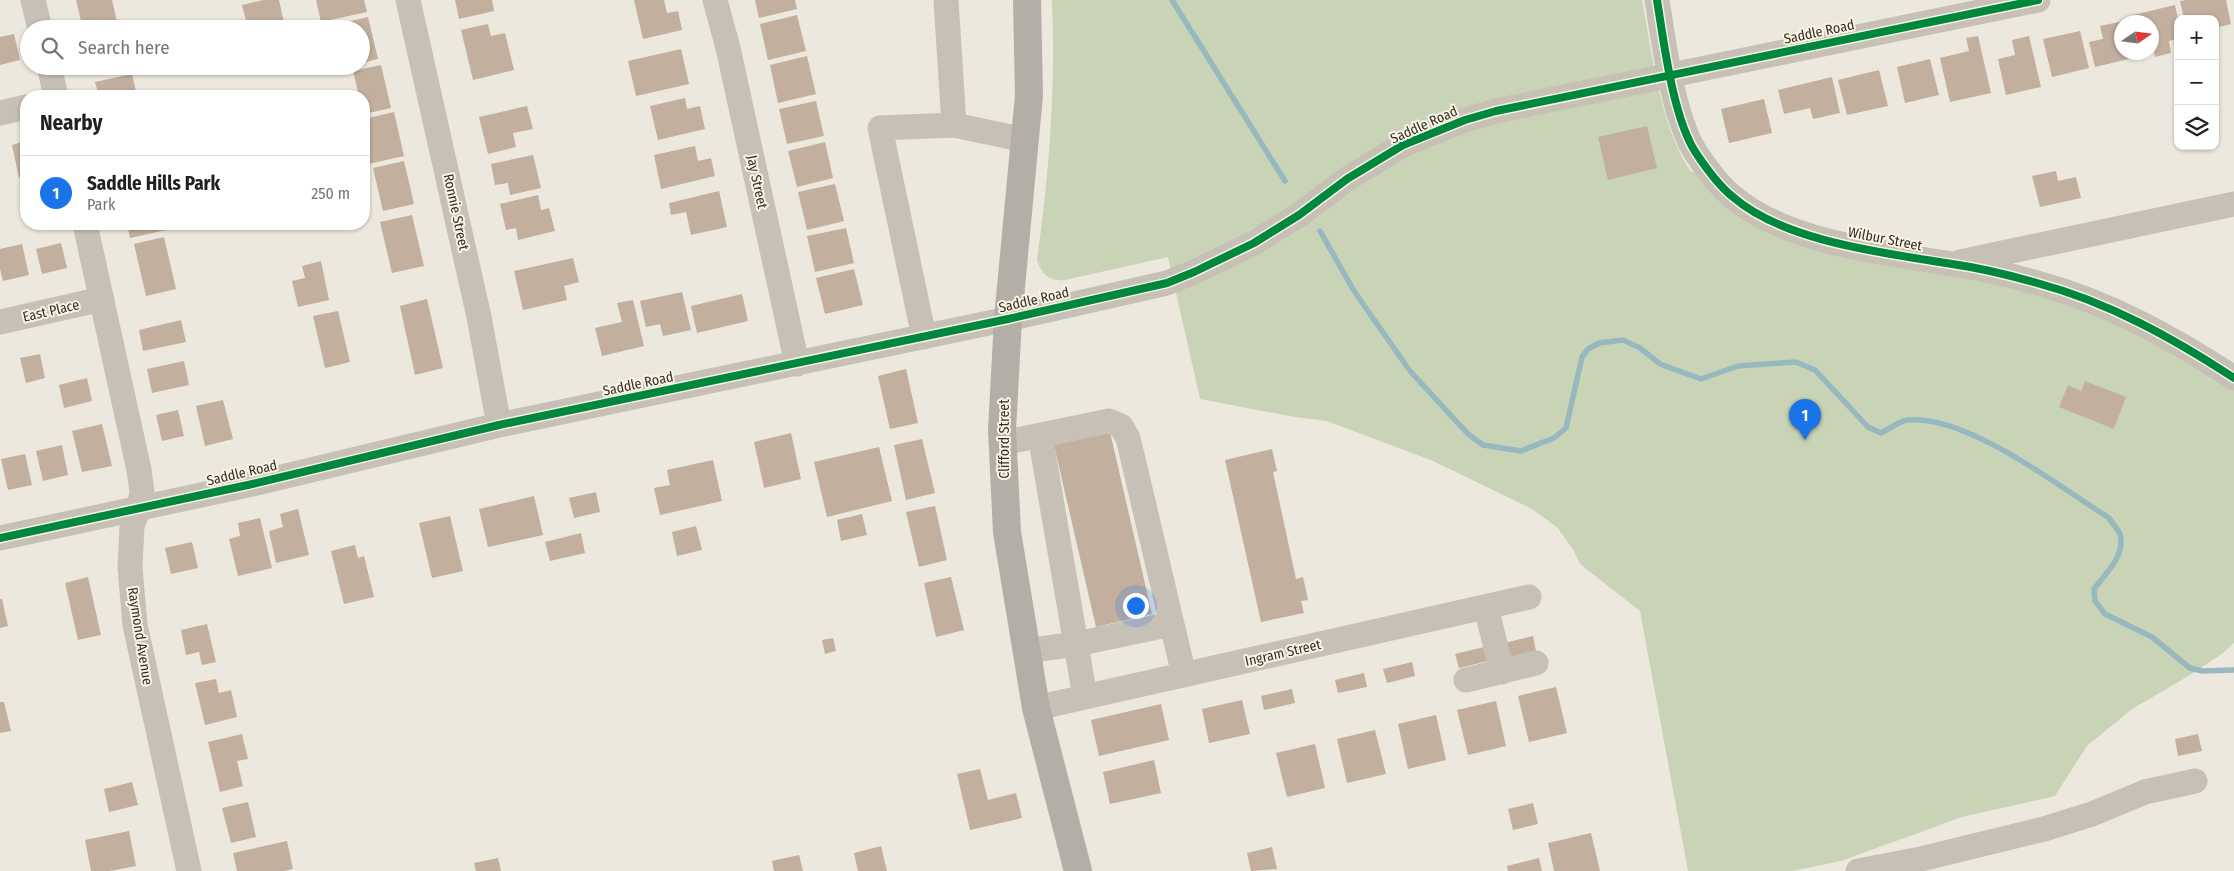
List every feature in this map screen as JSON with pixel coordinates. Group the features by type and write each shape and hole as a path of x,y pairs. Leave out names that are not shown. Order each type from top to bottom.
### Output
{"main road":[{"name":"Clifford Street","path":"1027,0 1029,95 1008,319 1003,443 1007,532 1036,708 1078,871"}],"street":[{"path":"33,0 38,20"},
{"name":"Ronnie Street","path":"408,0 479,317 499,425"},
{"name":"Jay Street","path":"715,0 728,48 797,364"},
{"path":"946,0 954,125"},
{"name":"Wilbur Street","path":"1657,0 1670,75 1685,133 1696,153 1732,197 1747,207 1778,224 1846,245 1953,264 2037,283 2128,316 2191,350 2234,378"},
{"name":"Saddle Road","path":"0,538 248,485 499,425 797,364 1167,283 1254,243 1292,220 1347,179 1403,145 1456,123 1496,111 2038,0"},
{"path":"51,75 55,90"},
{"path":"0,113 20,109"},
{"path":"924,337 880,128 954,125 1024,140"},
{"path":"1953,264 2234,204"},
{"name":"Raymond Avenue","path":"85,230 139,470 142,492 139,508 132,526 130,568 136,625 190,871"},
{"name":"East Place","path":"0,322 102,299"},
{"path":"1003,443 1109,422 1121,426 1128,438 1184,675"},
{"path":"1040,435 1085,697"},
{"name":"Ingram Street","path":"1036,708 1529,597"},
{"path":"1486,607 1502,672"},
{"path":"1026,651 1076,644 1172,624"},
{"path":"1466,680 1536,663"},
{"path":"1858,871 2044,829 2092,814 2145,792 2195,781"}],"green space":[{"path":"1052,0 1642,0 1664,111 1680,153 1691,172 1698,170 1756,222 2059,294 2234,383 2234,643 2223,653 2192,674 2132,709 2087,746 2055,796 1962,817 1841,861 1792,871 1688,871 1640,611 1580,564 1574,551 1558,528 1532,509 1433,461 1327,421 1295,417 1200,399 1168,257 1065,280 1051,279 1041,270 1037,260 1045,195 1052,98"}],"building":[{"path":"76,0 112,0 117,20 81,20"},
{"path":"263,0 279,0 283,20 246,20 242,5"},
{"path":"316,0 364,0 367,12 330,20 321,20"},
{"path":"455,0 492,0 494,11 459,19"},
{"path":"634,0 664,0 667,13 678,11 682,30 643,39"},
{"path":"755,0 795,0 797,9 759,18"},
{"path":"2226,0 2231,24 2219,27 2219,15 2183,15 2180,1"},
{"path":"2175,5 2177,15 2174,15 2174,40 2169,41 2171,53 2159,56 2159,15 2133,15"},
{"path":"797,15 806,51 768,60 760,24"},
{"path":"368,17 369,20 355,20"},
{"path":"2114,23 2114,60 2124,60 2095,67 2089,42 2103,39 2100,26"},
{"path":"488,24 491,36 505,33 514,70 473,80 461,30"},
{"path":"370,25 378,59 370,61"},
{"path":"2080,31 2089,68 2052,77 2043,39"},
{"path":"14,34 20,60 0,65 0,37"},
{"path":"1978,36 1991,93 1950,102 1940,58 1969,51 1966,38"},
{"path":"2029,36 2041,87 2006,95 1998,59 2015,55 2012,40"},
{"path":"681,49 689,84 636,96 628,61"},
{"path":"807,56 816,94 778,103 770,65"},
{"path":"1930,59 1939,95 1905,103 1897,67"},
{"path":"381,65 391,108 370,113 370,90 358,90 354,75 370,75 370,67"},
{"path":"1879,70 1888,106 1847,115 1838,80"},
{"path":"132,75 136,90 97,90 95,82"},
{"path":"1832,77 1840,113 1813,119 1810,108 1784,114 1778,90"},
{"path":"685,98 687,109 700,106 705,129 658,140 650,106"},
{"path":"1764,99 1772,133 1729,143 1721,109"},
{"path":"816,101 824,136 787,144 779,109"},
{"path":"527,106 533,129 513,133 516,147 488,154 479,117"},
{"path":"394,112 404,156 370,164 370,118"},
{"path":"1647,126 1657,168 1608,180 1598,137"},
{"path":"825,142 833,178 797,187 788,151"},
{"path":"20,143 19,178 12,145"},
{"path":"695,146 698,161 711,158 715,176 661,189 654,155"},
{"path":"533,155 541,188 510,195 508,183 495,185 491,164"},
{"path":"404,161 414,204 383,211 373,168"},
{"path":"2056,171 2058,181 2076,177 2081,198 2040,207 2032,176"},
{"path":"835,184 844,221 807,230 798,192"},
{"path":"719,191 727,227 691,235 686,212 671,215 669,203"},
{"path":"538,195 541,210 549,208 555,231 518,240 516,228 506,230 500,204"},
{"path":"412,215 424,266 392,273 380,222"},
{"path":"846,228 854,263 815,272 807,236"},
{"path":"128,230 166,230 130,238"},
{"path":"164,237 176,289 146,296 134,244"},
{"path":"61,243 67,268 42,274 36,249"},
{"path":"22,244 29,275 3,281 0,269 0,249"},
{"path":"573,258 579,282 564,286 567,300 523,310 514,271"},
{"path":"321,261 329,300 298,307 292,281 305,278 302,266"},
{"path":"854,269 863,305 825,314 816,278"},
{"path":"682,292 691,330 663,336 660,324 646,327 640,301"},
{"path":"742,294 748,321 697,333 691,306"},
{"path":"427,299 443,368 415,375 400,306"},
{"path":"633,300 644,346 602,356 595,328 622,322 617,303"},
{"path":"338,311 350,362 325,368 313,316"},
{"path":"181,320 186,342 143,351 139,330"},
{"path":"40,354 45,378 26,383 20,358"},
{"path":"184,361 189,385 152,393 147,369"},
{"path":"906,369 918,423 890,429 878,376"},
{"path":"87,378 92,401 64,408 59,385"},
{"path":"2085,381 2126,397 2114,429 2059,407 2068,385 2081,391"},
{"path":"223,400 233,439 205,446 196,406"},
{"path":"178,410 184,436 162,441 156,415"},
{"path":"102,424 112,466 82,472 72,431"},
{"path":"1110,432 1152,614 1096,627 1054,445"},
{"path":"791,433 801,479 764,488 754,442"},
{"path":"922,439 935,493 906,500 894,445"},
{"path":"62,445 68,475 43,481 36,451"},
{"path":"879,447 892,501 827,517 814,462"},
{"path":"1272,449 1277,471 1273,472 1296,579 1303,577 1308,600 1301,601 1304,613 1261,622 1225,460"},
{"path":"25,454 32,485 8,490 1,459"},
{"path":"713,460 722,501 660,515 654,488 670,485 667,470"},
{"path":"596,492 600,512 574,518 569,498"},
{"path":"534,496 543,535 488,547 479,509"},
{"path":"935,506 947,560 919,567 906,512"},
{"path":"298,509 309,555 276,563 269,531 283,527 280,514"},
{"path":"862,514 867,535 841,541 837,520"},
{"path":"450,516 463,571 432,578 419,523"},
{"path":"260,518 272,568 238,576 229,539 240,536 238,523"},
{"path":"696,526 702,550 677,556 672,532"},
{"path":"581,533 585,553 550,561 545,542"},
{"path":"192,542 198,568 171,574 165,548"},
{"path":"355,545 358,558 364,556 374,597 344,604 331,551"},
{"path":"88,577 101,635 78,640 65,583"},
{"path":"951,577 964,630 936,637 924,583"},
{"path":"0,599 2,599 8,626 0,628"},
{"path":"207,624 216,662 202,665 199,652 186,655 181,630"},
{"path":"1533,636 1536,651 1508,658 1504,643"},
{"path":"833,638 836,651 825,654 822,640"},
{"path":"1484,647 1488,661 1459,668 1455,654"},
{"path":"1412,662 1415,676 1387,683 1383,669"},
{"path":"1364,673 1367,687 1338,693 1335,680"},
{"path":"216,679 219,693 231,690 237,717 205,725 195,683"},
{"path":"1556,687 1567,733 1529,742 1518,696"},
{"path":"1292,689 1295,703 1264,710 1261,696"},
{"path":"1242,700 1250,734 1209,743 1202,709"},
{"path":"1496,701 1506,746 1468,755 1457,710"},
{"path":"0,702 4,702 11,731 0,733"},
{"path":"1161,704 1169,740 1099,756 1091,720"},
{"path":"1436,715 1446,760 1408,769 1398,724"},
{"path":"1375,730 1386,774 1347,783 1337,739"},
{"path":"242,734 248,759 237,761 243,786 220,792 208,742"},
{"path":"2198,734 2202,751 2178,756 2175,739"},
{"path":"1315,744 1325,788 1287,797 1276,753"},
{"path":"1154,760 1161,793 1110,804 1103,772"},
{"path":"980,769 988,800 1016,793 1022,818 970,830 957,774"},
{"path":"132,782 138,805 109,812 104,789"},
{"path":"248,802 256,837 231,843 222,808"},
{"path":"1533,803 1538,824 1513,830 1508,809"},
{"path":"129,831 136,866 110,871 91,871 85,840"},
{"path":"1591,833 1600,871 1554,871 1548,843"},
{"path":"287,841 293,869 284,871 237,871 233,853"},
{"path":"881,846 887,871 858,871 854,853"},
{"path":"1272,847 1277,869 1251,871 1247,853"},
{"path":"799,855 803,871 774,871 772,861"},
{"path":"498,858 501,871 476,871 474,863"},
{"path":"1539,858 1542,871 1508,871 1507,866"}],"waterway":[{"path":"1172,0 1285,181"},
{"path":"1320,231 1354,291 1410,371 1468,434 1483,445 1521,451 1554,438 1566,428 1582,357 1588,349 1599,343 1623,340 1640,348 1660,364 1701,379 1738,366 1796,362 1815,370 1868,427 1881,433 1898,423 1908,420 1931,421 1957,428 2012,455 2109,518 2119,532 2121,542 2120,550 2113,564 2094,589 2095,601 2105,614 2152,637 2190,668 2202,671 2234,670"}],"cycle path":[{"path":"1657,0 1670,80 1688,138 1708,171 1728,193 1755,212 1780,225 1837,243 1984,270 2026,280 2089,300 2164,335 2234,378"},
{"path":"0,538 248,485 499,425 1008,319 1167,283 1254,243 1299,215 1347,179 1403,145 1465,120 1496,111 2038,0"}],"place":[{"name":"Saddle Hills Park","path":"1805,440"}]}
